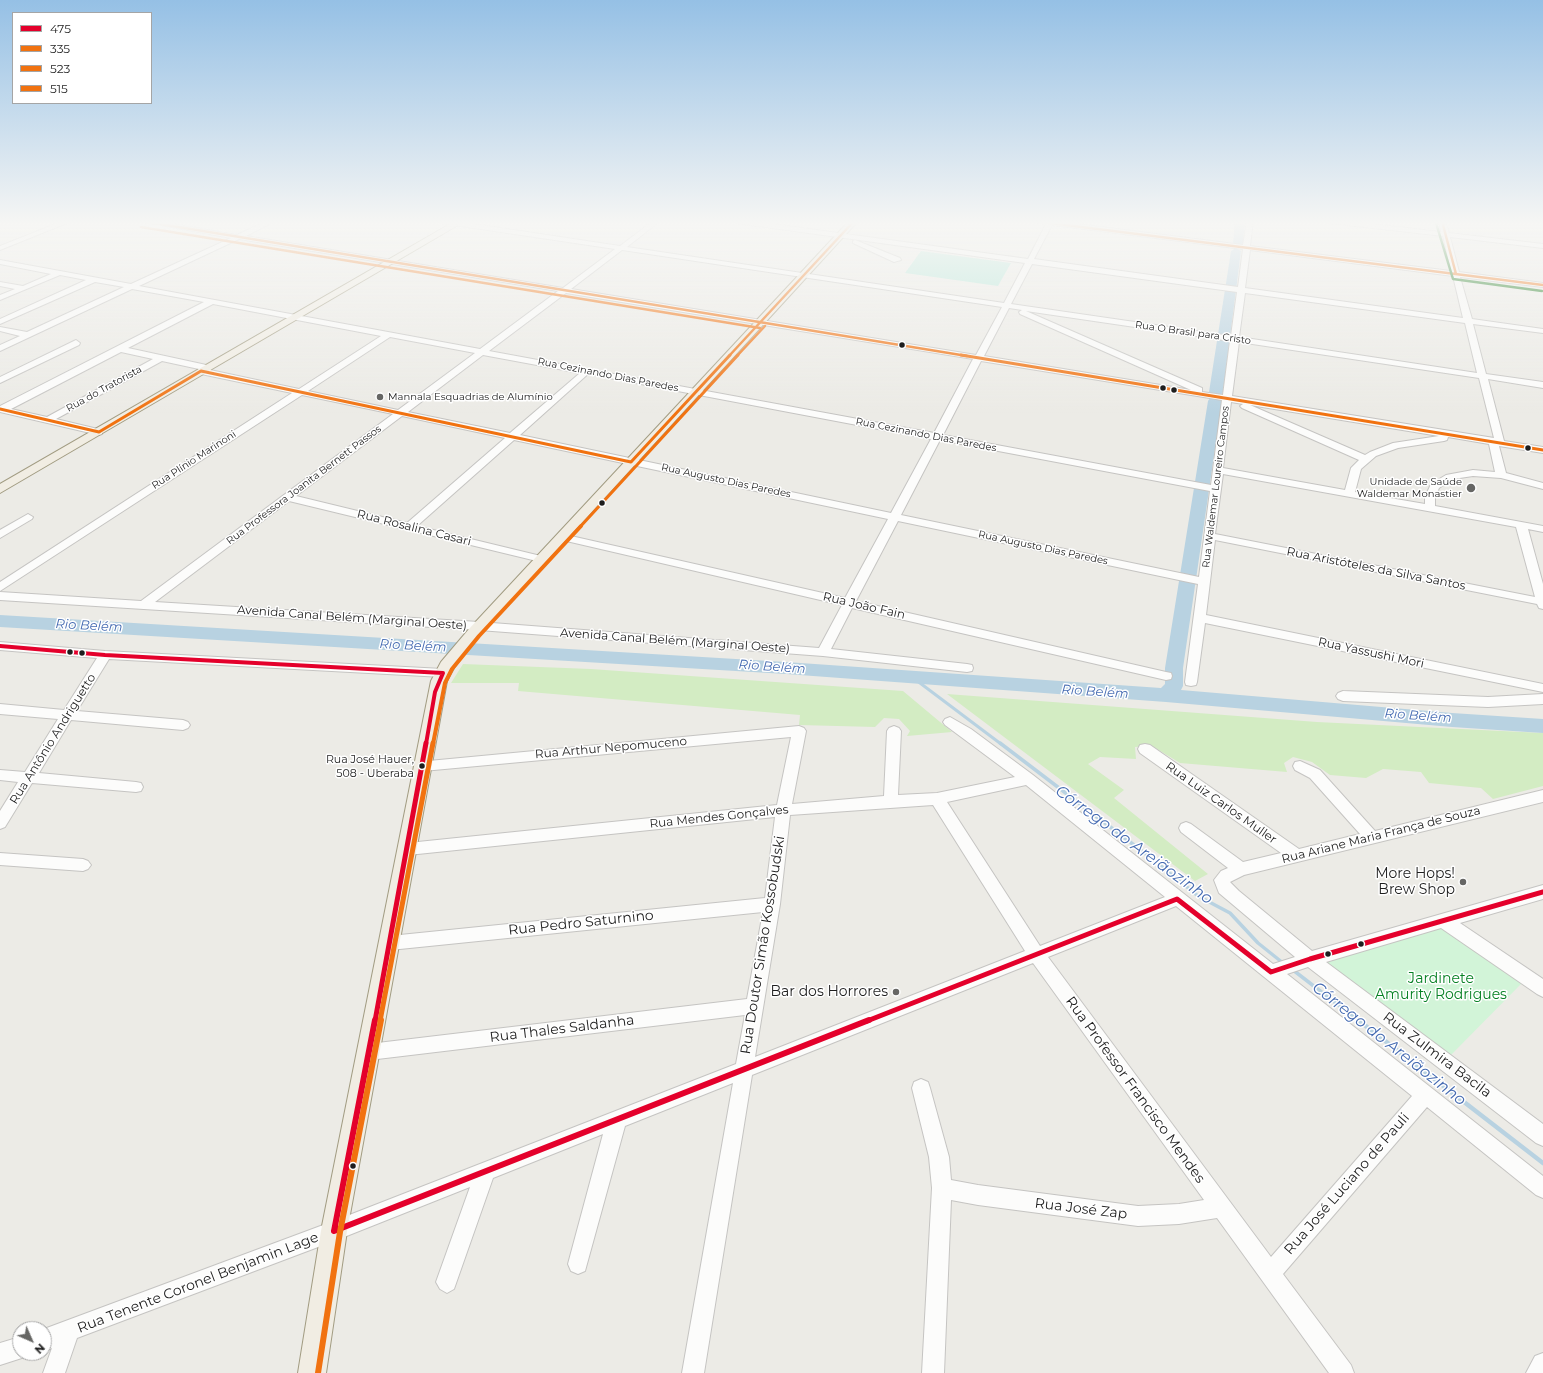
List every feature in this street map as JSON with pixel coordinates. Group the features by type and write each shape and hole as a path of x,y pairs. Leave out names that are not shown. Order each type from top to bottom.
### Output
{"main road":[{"path":"0,488 351,285"},
{"path":"312,1373 334,1231 408,850 435,692 445,669 476,629 795,285"}],"street":[{"path":"6,285 23,288"},
{"path":"0,298 30,285"},
{"path":"0,322 82,285"},
{"name":"Rua Cezinando Dias Paredes","path":"128,285 1212,488"},
{"path":"534,285 1528,447 1543,451"},
{"name":"Rua Professora Joanita Bernett Passos","path":"143,605 571,285"},
{"name":"Rua O Brasil para Cristo","path":"872,285 1543,385"},
{"path":"823,652 1017,285"},
{"path":"1205,285 1543,331"},
{"name":"Rua Waldemar Loureiro Campos","path":"1191,682 1199,618 1200,581 1210,536 1212,488 1218,470 1227,398 1227,338 1242,285"},
{"path":"1459,285 1482,376 1496,442 1501,475"},
{"path":"0,348 133,286"},
{"path":"2,409 213,302"},
{"path":"1006,305 1189,384 1208,395"},
{"path":"0,329 29,335"},
{"name":"Rua Plínio Marinoni","path":"0,587 388,334"},
{"path":"0,380 76,343"},
{"name":"Rua Augusto Dias Paredes","path":"120,349 300,392 1200,581"},
{"name":"Rua do Tratorista","path":"48,420 161,358"},
{"path":"408,527 587,371"},
{"path":"1227,398 1365,459"},
{"path":"2,409 99,432"},
{"path":"1350,494 1352,475 1365,459 1384,449 1396,445 1430,440 1466,437"},
{"path":"1218,470 1543,529"},
{"path":"1430,508 1432,491 1442,481 1450,477 1473,473 1501,475 1543,486"},
{"name":"Rua Rosalina Casari","path":"287,497 541,559"},
{"path":"0,535 28,518"},
{"path":"1521,525 1543,603"},
{"name":"Rua Aristóteles da Silva Santos","path":"1210,536 1543,603"},
{"name":"Rua João Fain","path":"562,537 1166,676"},
{"name":"Avenida Canal Belém (Marginal Oeste)","path":"0,596 823,652 967,668"},
{"name":"Rua Yassushi Mori","path":"1199,618 1543,688"},
{"path":"0,646 105,655 445,669"},
{"name":"Rua Antônio Andriguetto","path":"0,823 105,655"},
{"path":"1509,700 1510,682"},
{"path":"1343,696 1488,702 1543,699"},
{"path":"0,709 183,725"},
{"path":"950,722 966,732 1028,779 1177,899 1543,1188"},
{"name":"Rua Arthur Nepomuceno","path":"423,766 799,730"},
{"name":"Rua Doutor Simão Kossobudski","path":"693,1373 772,904 783,810 799,730"},
{"path":"891,801 894,731"},
{"name":"Rua Luiz Carlos Muller","path":"1145,749 1297,856"},
{"path":"1300,766 1315,774 1371,836"},
{"path":"0,775 136,787"},
{"name":"Rua Mendes Gonçalves","path":"408,850 783,810 891,801 937,799 1028,779"},
{"name":"Rua Professor Francisco Mendes","path":"937,799 1036,954 1343,1373"},
{"name":"Rua Ariane Maria França de Souza","path":"1222,880 1227,875 1241,869 1371,836 1540,801"},
{"path":"1186,828 1241,869"},
{"path":"0,859 83,865"},
{"name":"Rua Zulmira Bacila","path":"1222,880 1225,888 1233,896 1310,959 1543,1136"},
{"path":"1271,972 1310,959 1543,892"},
{"name":"Rua Tenente Coronel Benjamin Lage","path":"52,1337 334,1231 1177,899"},
{"name":"Rua Pedro Saturnino","path":"390,943 772,904"},
{"path":"1444,921 1543,989"},
{"name":"Rua Thales Saldanha","path":"369,1052 755,1006"},
{"path":"921,1088 939,1157 942,1188 933,1373"},
{"name":"Rua José Luciano de Pauli","path":"1270,1274 1425,1095"},
{"path":"578,1264 617,1119"},
{"path":"447,1282 485,1172"},
{"name":"Rua José Zap","path":"942,1188 978,1195 1138,1216 1179,1214 1221,1207"},
{"path":"54,1373 68,1332"},
{"path":"0,1354 12,1350"},
{"path":"1537,1373 1543,1364"}],"green space":[{"path":"463,664 591,669 903,691 952,732 907,736 910,731 899,719 884,718 875,727 799,725 800,715 518,691 519,683 451,683"},
{"path":"947,694 1317,722 1543,733 1543,786 1493,799 1481,788 1429,783 1421,772 1383,769 1366,778 1330,775 1312,762 1293,757 1284,763 1287,772 1180,763 1152,746 1135,747 1136,759 1100,757 1088,764 1124,790 1114,798 1208,874 1195,881"},
{"name":"Jardinete Amurity Rodrigues","path":"1443,925 1524,981 1448,1058 1319,960"}],"waterway":[{"path":"1216,392 1230,290"},
{"path":"1166,695 1174,686 1174,668 1215,401"},
{"name":"Rio Belém","path":"0,621 786,668 1166,695"},
{"name":"Córrego do Areiãozinho","path":"912,677 1001,744"},
{"name":"Rio Belém","path":"1166,695 1452,720 1543,726"},
{"name":"Córrego do Areiãozinho","path":"1000,743 1151,858 1198,896 1230,913 1258,943 1283,963"},
{"name":"Córrego do Areiãozinho","path":"1293,970 1359,1021"},
{"name":"Córrego do Areiãozinho","path":"1358,1020 1543,1163"}],"transit line":[{"name":"335","path":"497,285 760,328"},
{"name":"515","path":"534,285 1543,450"},
{"name":"523","path":"0,409 99,432 201,371 631,462 795,285"},
{"path":"1498,285 1542,291"},
{"name":"335","path":"318,1373 340,1232 445,683 452,669 479,636 765,326"},
{"name":"475","path":"0,646 105,655 443,673 435,692 408,849 334,1231"},
{"name":"475","path":"334,1231 1177,899 1271,972 1310,959 1543,892"}],"place":[{"name":"Mannala Esquadrias de Alumínio","path":"380,397"},
{"name":"Unidade de Saúde Waldemar Monastier","path":"1471,488"},
{"name":"Rua José Hauer, 508 - Uberaba","path":"422,766"},
{"name":"More Hops! Brew Shop","path":"1463,882"},
{"name":"Bar dos Horrores","path":"896,992"}]}
